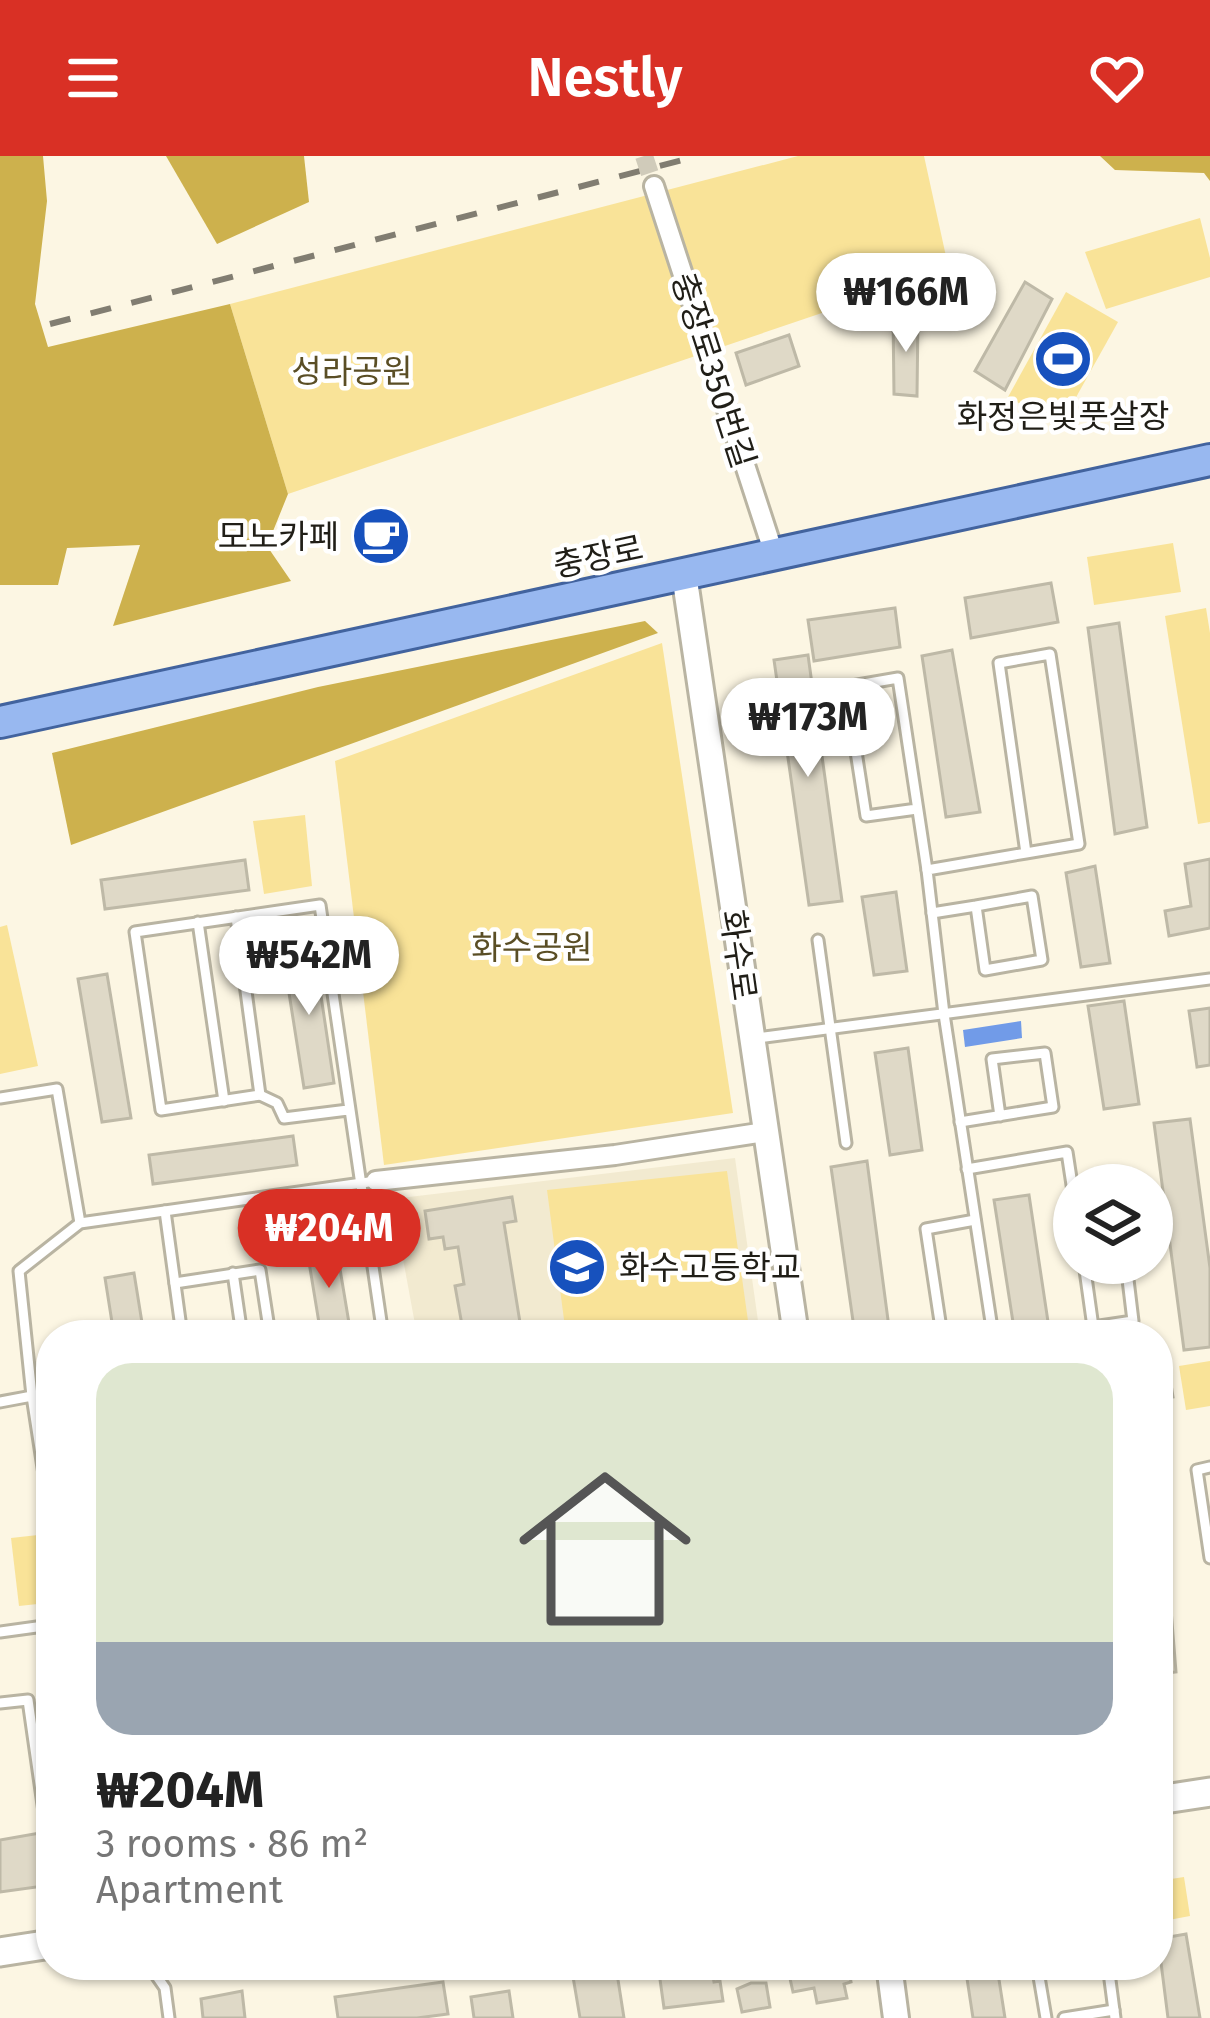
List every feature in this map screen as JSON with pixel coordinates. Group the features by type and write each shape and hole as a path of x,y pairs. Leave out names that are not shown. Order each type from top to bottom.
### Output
{"main road":[{"name":"충장로","path":"0,722 1210,460"},
{"path":"1173,1798 1210,1792"},
{"path":"0,1952 36,1946"}],"street":[{"name":"충장로350번길","path":"654,186 774,554"},
{"name":"화수로","path":"684,574 794,1320"},
{"path":"367,1182 615,1155 765,1132"},
{"path":"891,1980 896,2018"}],"lane":[{"path":"928,870 1079,844 1050,654 999,663 1026,853"},
{"path":"917,809 866,816 846,687 898,678 928,870 944,1014 991,1320"},
{"path":"932,913 976,905 1032,896 1042,961 985,970 976,905"},
{"path":"163,1127 136,932 320,905 348,1110 367,1182 381,1320"},
{"path":"236,917 260,1095"},
{"path":"198,922 224,1101"},
{"path":"818,940 846,1143"},
{"path":"751,1039 1210,979"},
{"path":"960,1122 1000,1116 1053,1107 1045,1053 992,1059 1000,1116"},
{"path":"0,1098 57,1089 80,1223"},
{"path":"161,1110 260,1095 277,1103 284,1118 348,1110"},
{"path":"967,1169 1067,1152 1069,1164"},
{"path":"36,1422 19,1270 80,1223 367,1182"},
{"path":"165,1210 180,1320"},
{"path":"941,1320 926,1229 975,1220"},
{"path":"175,1283 260,1270 268,1320"},
{"path":"232,1273 240,1320"},
{"path":"1087,1284 1092,1320"},
{"path":"1129,1284 1133,1320"},
{"path":"0,1402 32,1396"},
{"path":"1210,1467 1197,1470 1210,1558"},
{"path":"0,1632 36,1627"},
{"path":"0,1703 28,1700 36,1756"},
{"path":"159,1980 169,2018"},
{"path":"1040,1980 1046,2018"},
{"path":"1064,2018 1114,2014 1110,1980"}],"shaded area":[{"path":"0,156 43,156 47,201 35,304 48,347 230,304 288,494 267,546 291,581 113,626 140,545 67,548 58,585 0,585"},
{"path":"166,156 304,156 309,202 217,244"},
{"path":"1100,156 1210,156 1210,181 1204,173 1115,170"},
{"path":"645,621 658,633 71,845 52,753 318,687"},
{"name":"화수고등학교","path":"735,1158 758,1320 414,1320 392,1199"}],"green space":[{"name":"성라공원","path":"798,156 924,156 949,270 288,494 230,304"},
{"name":"화정은빛풋살장","path":"1200,218 1210,277 1106,309 1085,252"},
{"name":"화정은빛풋살장","path":"1066,292 1118,322 1060,426 1008,397"},
{"path":"1173,543 1181,592 1094,605 1087,557"},
{"path":"1206,608 1210,822 1198,824 1165,616"},
{"name":"화수공원","path":"662,643 733,1113 384,1165 335,761"},
{"path":"305,815 312,886 264,894 253,821"},
{"path":"7,925 38,1066 0,1074 0,927"},
{"path":"727,1171 748,1320 564,1320 547,1190"},
{"path":"1210,1361 1210,1406 1186,1410 1179,1366"},
{"path":"36,1535 36,1604 19,1606 11,1538"},
{"path":"1184,1877 1190,1916 1173,1919 1173,1879"}],"water":[{"path":"1021,1021 1022,1038 965,1047 963,1030"}],"building":[{"path":"1025,282 1052,299 1005,390 975,371"},
{"path":"893,315 918,317 917,396 894,394"},
{"path":"789,335 799,366 746,385 736,353"},
{"name":"모노카페","path":"393,518 401,545 369,554 361,527"},
{"path":"1051,583 1058,622 971,638 965,598"},
{"path":"895,608 900,647 814,661 808,620"},
{"path":"1119,623 1147,827 1115,834 1088,628"},
{"path":"952,650 980,812 946,817 922,656"},
{"path":"808,655 842,901 809,905 774,660"},
{"path":"1210,859 1210,928 1169,936 1165,911 1191,906 1185,864"},
{"path":"245,860 249,890 105,909 101,880"},
{"path":"1095,866 1110,963 1081,967 1066,873"},
{"path":"896,892 907,971 874,975 862,897"},
{"path":"314,949 334,1083 304,1088 283,955"},
{"path":"107,974 131,1118 102,1122 78,979"},
{"path":"1124,1001 1139,1104 1104,1109 1088,1006"},
{"path":"1210,1008 1210,1065 1197,1067 1189,1011"},
{"path":"908,1048 922,1150 890,1155 875,1053"},
{"path":"1190,1119 1210,1268 1210,1347 1184,1350 1173,1267 1173,1164 1159,1164 1154,1123"},
{"path":"293,1136 297,1165 153,1184 149,1155"},
{"path":"867,1161 888,1320 853,1320 831,1167"},
{"path":"1029,1195 1048,1320 1013,1320 994,1200"},
{"path":"512,1197 516,1221 504,1223 520,1320 461,1320 455,1286 464,1284 458,1247 445,1249 443,1237 429,1239 425,1211"},
{"path":"336,1245 348,1320 319,1320 307,1250"},
{"path":"134,1273 142,1320 112,1320 105,1278"},
{"path":"36,1834 36,1887 0,1892 0,1840"},
{"path":"1186,1934 1200,2018 1168,2018 1163,1980 1173,1980 1173,1936"},
{"path":"574,1980 618,1980 624,2018 580,2018"},
{"path":"660,1980 720,1981 723,2001 664,2008"},
{"path":"790,1980 851,1980 844,1984 847,1998 817,2003 814,1988 793,1992"},
{"path":"967,1980 999,1980 1005,2018 973,2018"},
{"path":"443,1982 448,2014 338,2018 335,1997"},
{"path":"766,1983 770,2007 742,2012 737,1989"},
{"path":"242,1991 245,2018 203,2018 201,1999"},
{"path":"509,1991 513,2018 474,2018 471,1997"}],"tunnel":[{"path":"644,156 654,186"}],"railway":[{"path":"50,324 698,156"}],"place":[{"name":"화정은빛풋살장","path":"1063,359"},
{"name":"모노카페","path":"381,536"},
{"name":"화수고등학교","path":"577,1267"}]}
